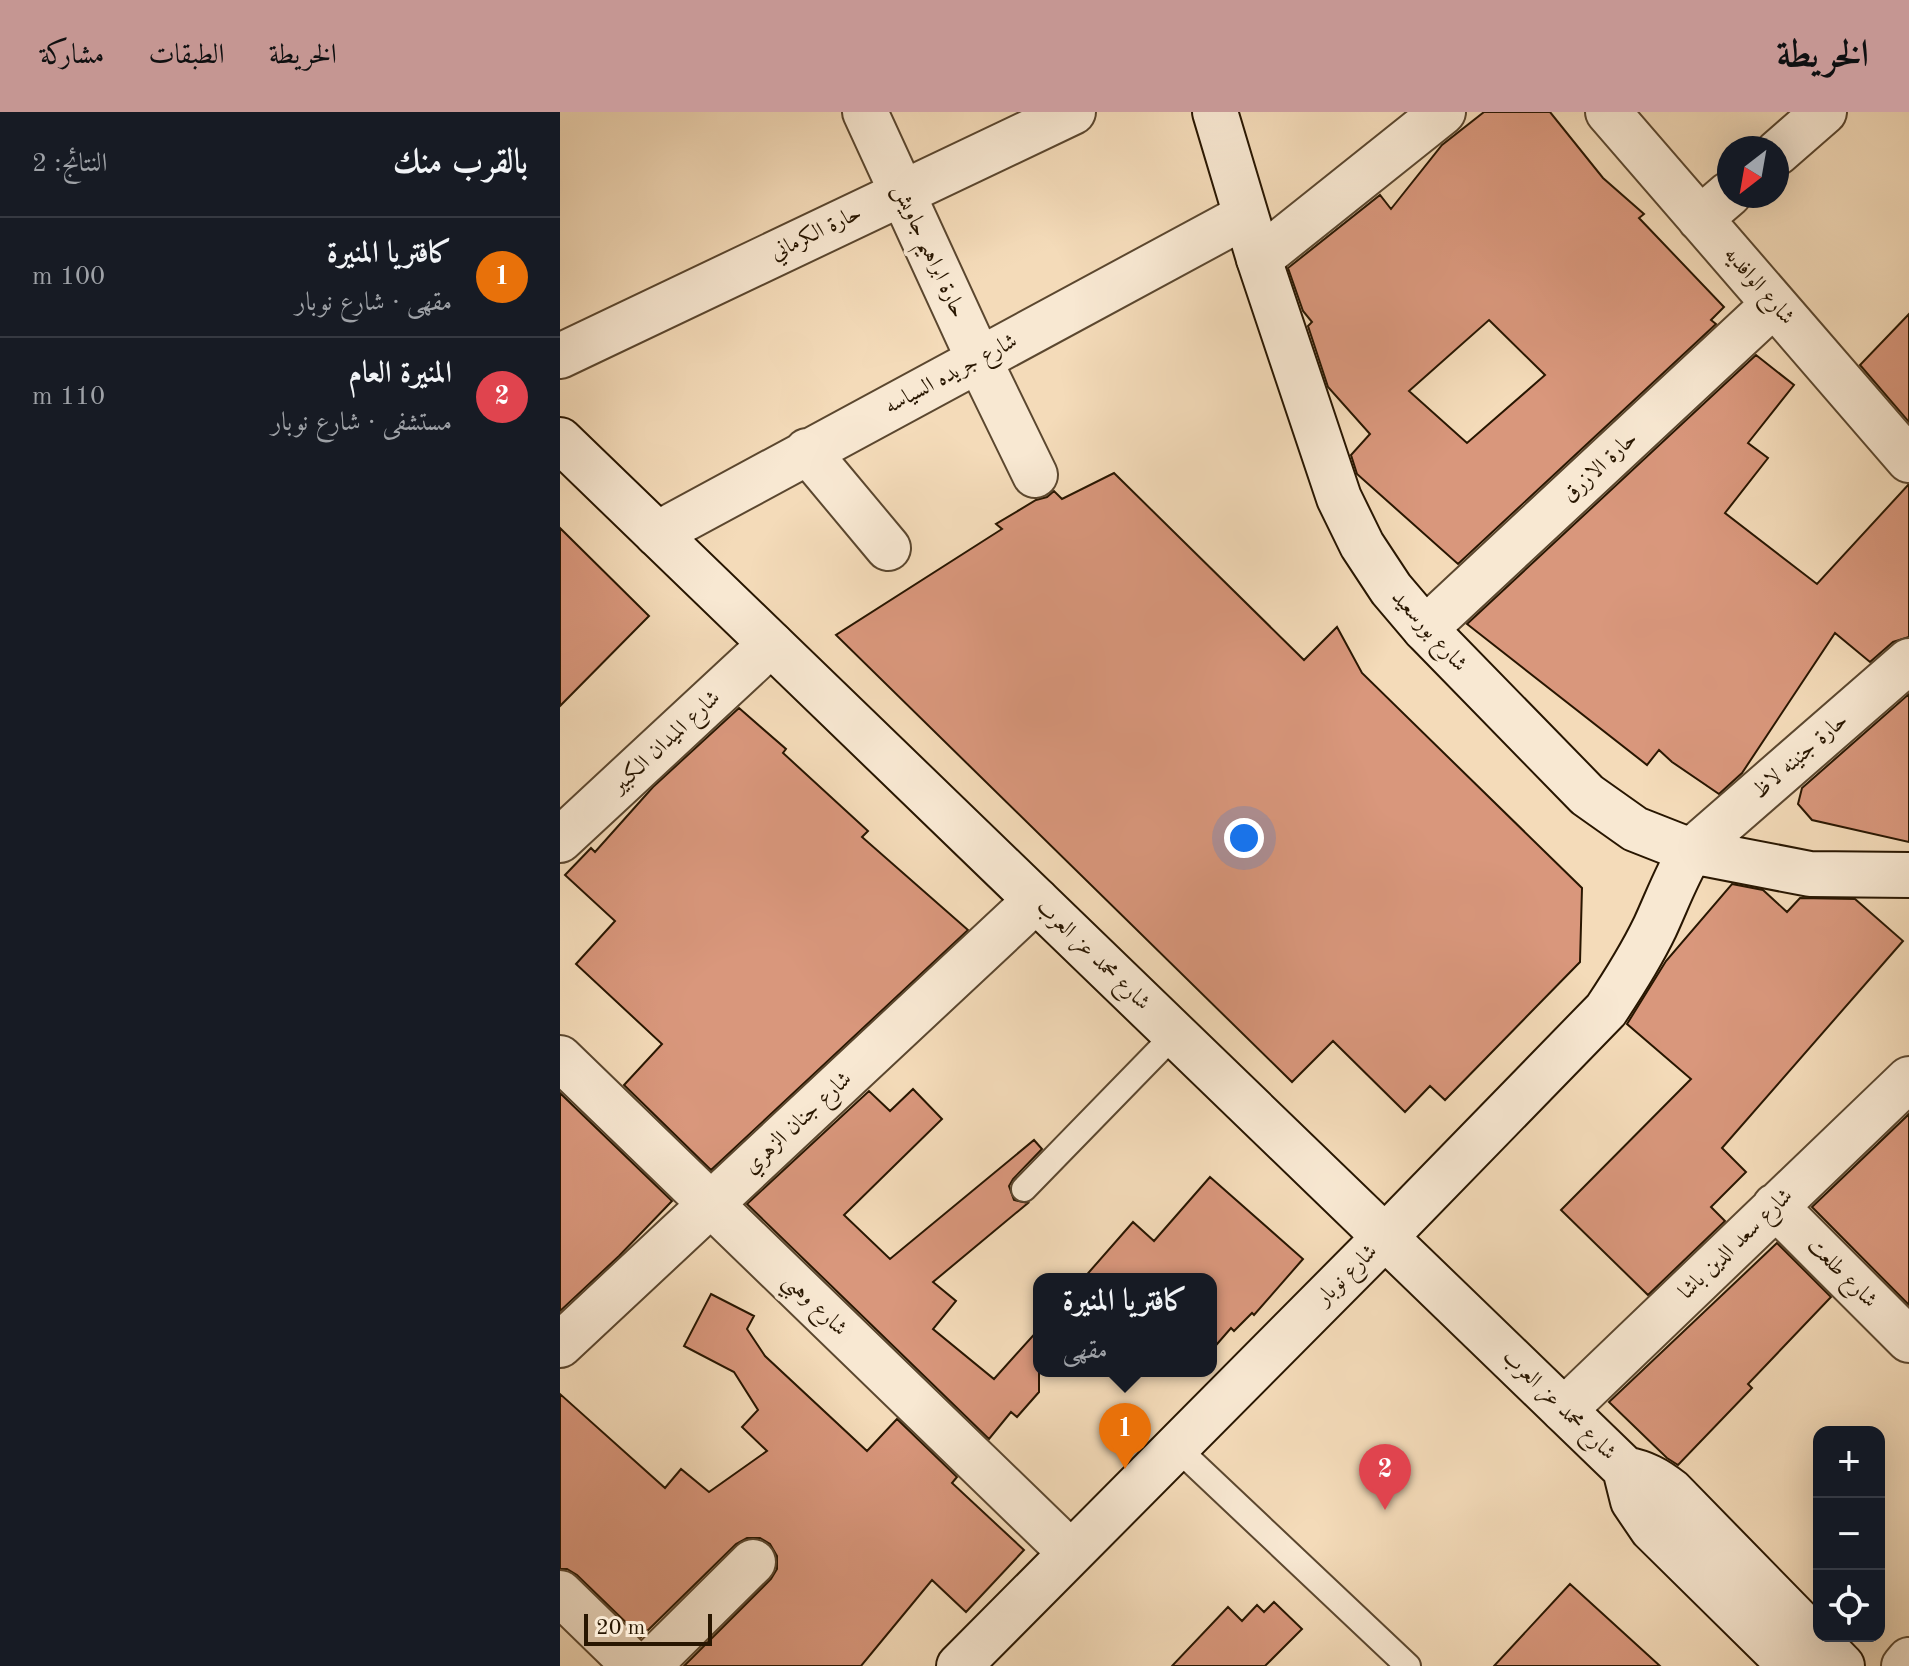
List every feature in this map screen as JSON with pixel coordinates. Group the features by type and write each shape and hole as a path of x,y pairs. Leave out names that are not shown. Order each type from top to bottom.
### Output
{"street":[{"name":"حارة ابراهيم جاويش","path":"865,112 1035,475"},
{"name":"حارة الكرماني","path":"560,356 1073,112"},
{"name":"شارع بورسعيد","path":"1215,112 1245,216 1339,498 1362,545 1391,589 1425,629 1587,795 1635,829 1691,851 1810,874 1909,875"},
{"path":"1259,259 1443,112"},
{"name":"شارع الوافديه","path":"1608,112 1715,206 1774,304 1902,437"},
{"path":"1789,143 1824,112"},
{"name":"شارع جريده السياسه","path":"657,534 1245,216"},
{"name":"حارة الازرق","path":"1425,629 1774,304"},
{"name":"شارع محمد عز العرب","path":"560,440 1625,1469 1633,1501 1652,1529 1791,1666"},
{"path":"807,451 888,548"},
{"name":"شارع الميدان الكبير","path":"560,840 771,644"},
{"name":"حارة جنينه لاظ","path":"1691,851 1909,661"},
{"name":"شارع نوبار","path":"959,1666 1606,1010 1633,969 1656,925 1674,880 1691,851"},
{"name":"شارع جنان الزهري","path":"562,1340 1036,900"},
{"name":"شارع وهبي","path":"566,1076 711,1204 1070,1552"},
{"name":"شارع سعد الدين باشا","path":"1564,1410 1775,1206 1904,1093"},
{"name":"شارع طلعت","path":"1775,1206 1909,1340"},
{"name":"شارع محمد عز العرب","path":"1625,1469 1643,1472 1671,1491 1842,1666"},
{"path":"648,1666 753,1562"},
{"path":"560,1593 635,1666"},
{"path":"1904,1666 1909,1660"}],"lane":[{"path":"1024,1189 1175,1034"},
{"path":"1175,1446 1408,1666"}],"building":[{"path":"1484,112 1550,112 1603,178 1644,214 1639,218 1724,307 1711,320 1716,324 1458,564 1357,474 1351,455 1370,434 1328,387 1308,326 1312,322 1303,311 1288,268 1380,195 1391,209 1442,145","holes":["1489,320 1545,375 1467,443 1409,391"]},
{"path":"1909,314 1909,422 1860,365"},
{"path":"1756,355 1794,385 1748,443 1768,458 1725,513 1817,584 1909,484 1909,637 1893,642 1870,662 1835,633 1742,773 1719,794 1659,750 1647,765 1467,624"},
{"path":"1114,473 1304,660 1337,627 1362,673 1582,888 1580,962 1445,1100 1430,1086 1405,1112 1333,1041 1292,1082 836,635 1002,529 996,524 1036,500 1054,491 1062,499"},
{"path":"560,528 649,616 560,706"},
{"path":"1909,694 1909,842 1812,820 1798,804 1802,788"},
{"path":"739,708 786,749 783,753 868,831 862,837 968,930 711,1170 624,1085 662,1044 576,964 615,921 565,875 591,848 595,852 653,787"},
{"path":"1732,884 1763,890 1787,912 1800,898 1855,899 1903,941 1722,1148 1746,1172 1711,1207 1725,1221 1648,1295 1561,1210 1691,1079 1627,1024 1666,961"},
{"path":"913,1089 942,1119 844,1215 890,1259 1034,1140 1042,1149 1009,1186 1014,1200 1028,1203 933,1282 956,1301 933,1329 994,1379 1033,1336 1033,1377 1039,1377 1039,1392 1017,1417 1011,1412 989,1439 747,1204 869,1091 890,1111"},
{"path":"560,1093 672,1201 560,1311"},
{"path":"1909,1114 1909,1305 1812,1207"},
{"path":"1210,1177 1303,1259 1254,1315 1252,1313 1234,1331 1231,1328 1217,1344 1217,1273 1088,1273 1133,1222 1154,1241"},
{"path":"1777,1243 1831,1297 1748,1384 1752,1388 1678,1465 1609,1402"},
{"path":"711,1294 754,1316 747,1329 765,1356 867,1451 897,1419 957,1477 952,1483 1024,1550 966,1612 932,1580 861,1666 684,1666 771,1579 777,1569 777,1556 770,1544 760,1538 747,1538 736,1544 641,1637 577,1575 560,1569 560,1394 665,1488 681,1469 709,1492 767,1451 742,1427 758,1410 734,1372 684,1346"},
{"path":"1570,1584 1660,1666 1494,1666"},
{"path":"1274,1602 1302,1629 1265,1666 1172,1666 1228,1607 1242,1621 1257,1605 1264,1612"}],"place":[{"name":"كافتريا المنيرة","path":"1125,1469"},
{"name":"المنيرة العام","path":"1385,1510"}]}
